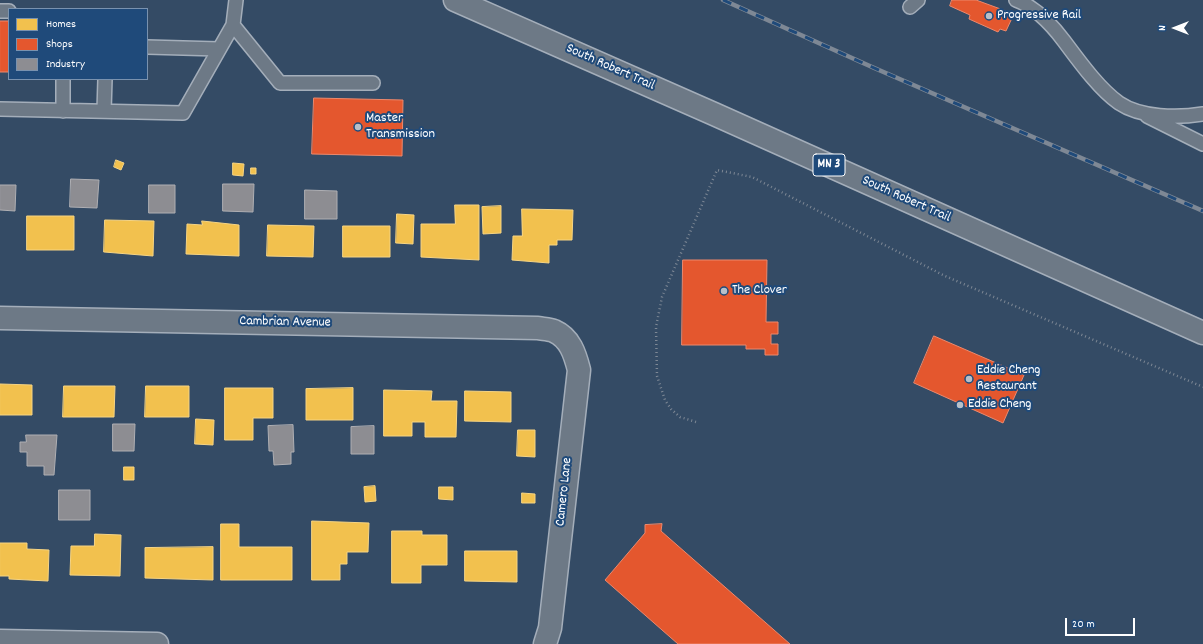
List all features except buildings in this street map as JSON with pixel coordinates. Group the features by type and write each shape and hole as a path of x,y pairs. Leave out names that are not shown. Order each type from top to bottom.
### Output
{"street":[{"name":"South Robert Trail","path":"455,0 722,117 1203,333"},
{"name":"Cambrian Avenue","path":"0,318 538,328 554,331 567,340"},
{"name":"Camero Lane","path":"544,644 550,628 579,370 575,355 567,340"},
{"path":"0,641 157,644"}],"lane":[{"path":"0,109 183,113 233,25 236,0"},
{"path":"1016,0 1026,4 1054,28 1084,68 1112,97 1121,104 1203,144"},
{"path":"233,25 280,83 374,83"},
{"path":"148,47 220,48"},
{"path":"63,80 63,111"},
{"path":"104,111 105,80"},
{"path":"1142,113 1176,116 1203,114"}],"path":[{"path":"696,422 680,417 671,409 665,400 657,376 656,327 662,297 716,170 752,177 945,276 1203,387"}],"railway":[{"path":"723,0 872,67 1203,211"}],"place":[{"name":"Progressive Rail","path":"989,16"},
{"name":"Master Transmission","path":"358,127"},
{"name":"The Clover","path":"724,291"},
{"name":"Eddie Cheng Restaurant","path":"969,379"},
{"name":"Eddie Cheng","path":"960,405"}]}
